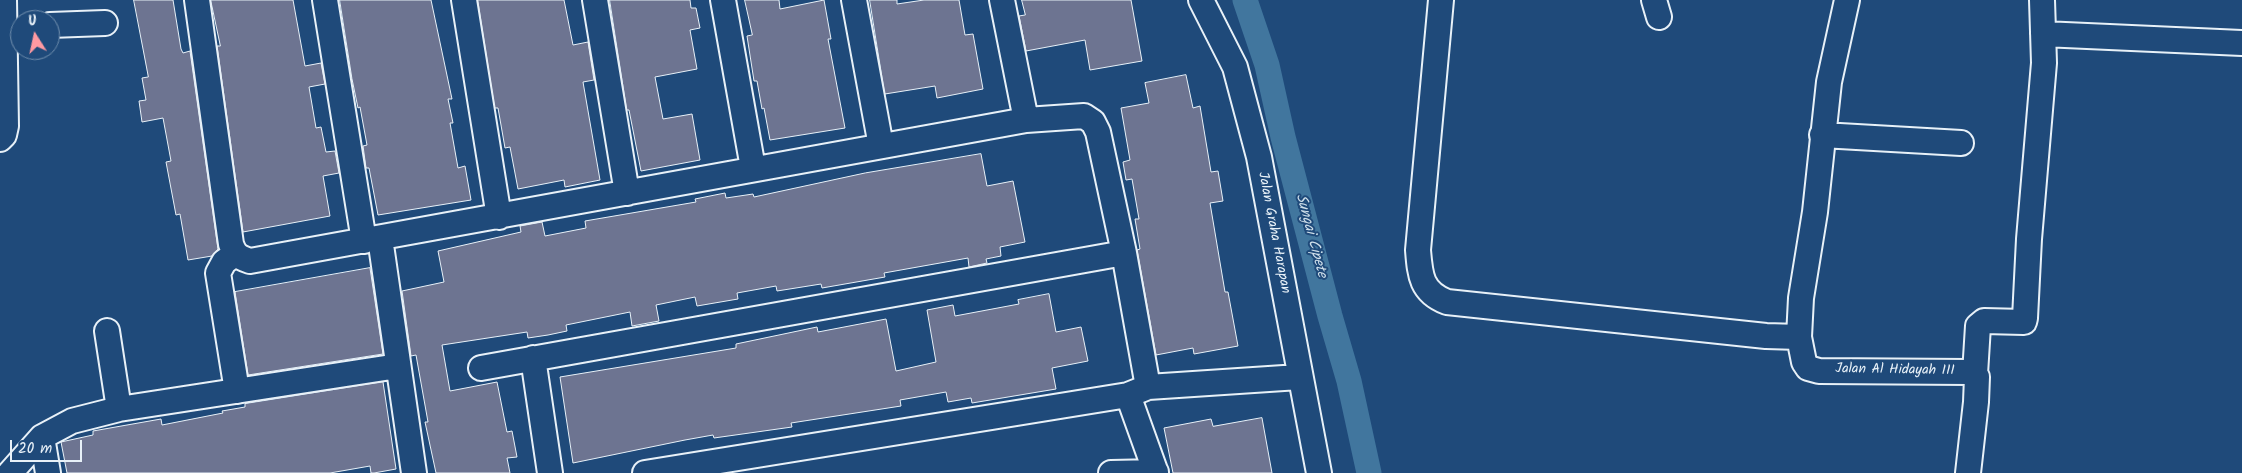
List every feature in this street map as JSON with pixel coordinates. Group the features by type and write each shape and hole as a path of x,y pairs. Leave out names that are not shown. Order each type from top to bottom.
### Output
{"street":[{"path":"4,0 10,20"},
{"path":"197,0 235,254"},
{"path":"325,0 398,366 414,473"},
{"path":"464,0 499,217"},
{"path":"595,0 627,193"},
{"path":"722,0 753,168"},
{"path":"854,0 881,146"},
{"path":"1002,0 1026,120"},
{"name":"Jalan Graha Harapan","path":"1201,0 1235,68 1259,157 1299,377 1319,473"},
{"path":"1441,0 1418,250 1419,271 1426,287 1434,296 1446,302 1766,336 1799,337"},
{"name":"Jalan Al Hidayah III","path":"1847,0 1829,82 1815,212 1801,298 1799,337 1804,362 1808,368 1818,371 1969,372 1975,374 1977,377 1976,402 1968,473"},
{"path":"1975,374 1978,326 1984,321 2024,322 2025,318 2029,239 2044,63 2042,0"},
{"path":"60,25 104,23"},
{"path":"2043,34 2242,43"},
{"path":"0,139 4,135 6,126 10,60"},
{"path":"235,254 250,261 499,217 753,168 1026,120 1084,116 1093,122 1124,253 1138,391 1156,472 1111,473"},
{"path":"1822,135 1961,143"},
{"path":"481,368 1124,253"},
{"path":"235,254 224,262 218,273 237,391"},
{"path":"107,331 119,410"},
{"path":"533,358 550,473"},
{"path":"10,473 42,437 72,421 119,410 398,366"},
{"path":"645,473 690,469 1138,391 1299,377"},
{"path":"42,437 48,473"}],"building":[{"path":"134,0 173,0 181,49 183,53 190,51 218,249 212,256 188,260 180,214 176,215 166,162 171,161 163,118 142,122 139,101 146,100 142,78 148,77"},
{"path":"211,0 293,0 305,66 321,63 325,84 309,87 316,128 321,127 326,152 335,151 339,173 323,176 330,216 243,232 217,46 220,46"},
{"path":"340,0 431,0 452,99 448,99 453,123 450,123 458,168 465,166 471,200 378,215 369,168 366,168 363,146 367,145 360,107 358,108 352,79"},
{"path":"478,0 564,0 573,45 588,42 594,80 583,82 600,180 565,187 564,180 518,189 510,147 505,148 498,108 495,108"},
{"path":"610,0 690,0 691,8 696,8 700,28 690,30 697,69 655,77 663,119 692,114 700,160 641,171 629,110 627,110"},
{"path":"745,0 779,0 780,9 824,0 831,39 828,39 845,128 770,140 757,81 754,81 747,36 752,35"},
{"path":"870,0 897,0 897,4 924,0 959,0 965,35 973,34 983,89 937,98 935,86 885,94"},
{"path":"1022,0 1131,0 1142,61 1090,70 1085,40 1026,51 1019,16 1025,15"},
{"path":"1186,75 1193,108 1200,106 1211,172 1218,171 1223,201 1210,203 1225,292 1228,292 1238,346 1194,354 1193,348 1156,355 1137,250 1140,249 1135,219 1139,219 1132,179 1126,180 1123,162 1130,160 1121,108 1149,103 1145,83"},
{"path":"981,154 987,186 1013,181 1025,242 1000,247 1001,256 986,259 987,263 969,267 968,258 884,273 885,277 822,288 821,284 777,291 776,286 737,293 738,299 697,306 695,297 656,305 659,321 632,326 630,312 566,325 567,331 548,335 528,338 527,332 442,345 450,391 497,382 507,432 512,431 517,457 507,458 510,473 436,473 425,422 428,422 416,355 411,356 402,291 444,282 438,251 521,232 520,226 542,222 545,236 586,228 585,221 696,202 695,199 725,193 726,198 753,194 754,197 865,173"},
{"path":"370,268 383,354 248,375 235,292"},
{"path":"1049,294 1056,332 1081,327 1088,361 1052,368 1056,389 972,403 971,398 948,402 946,392 900,400 901,406 791,423 792,427 714,438 713,435 573,463 560,377 736,348 736,344 817,327 818,332 886,319 896,371 936,362 927,310 953,305 955,316 1019,304 1018,300"},
{"path":"383,382 396,469 374,473 371,473 370,466 330,473 67,473 61,442 93,435 93,431 161,419 162,425 223,413 222,411 245,407 245,404"},
{"path":"1262,418 1272,473 1173,473 1164,428 1211,419 1213,426"}],"waterway":[{"name":"Sungai Cipete","path":"1245,0 1267,65 1283,137 1349,381 1369,473"}]}
